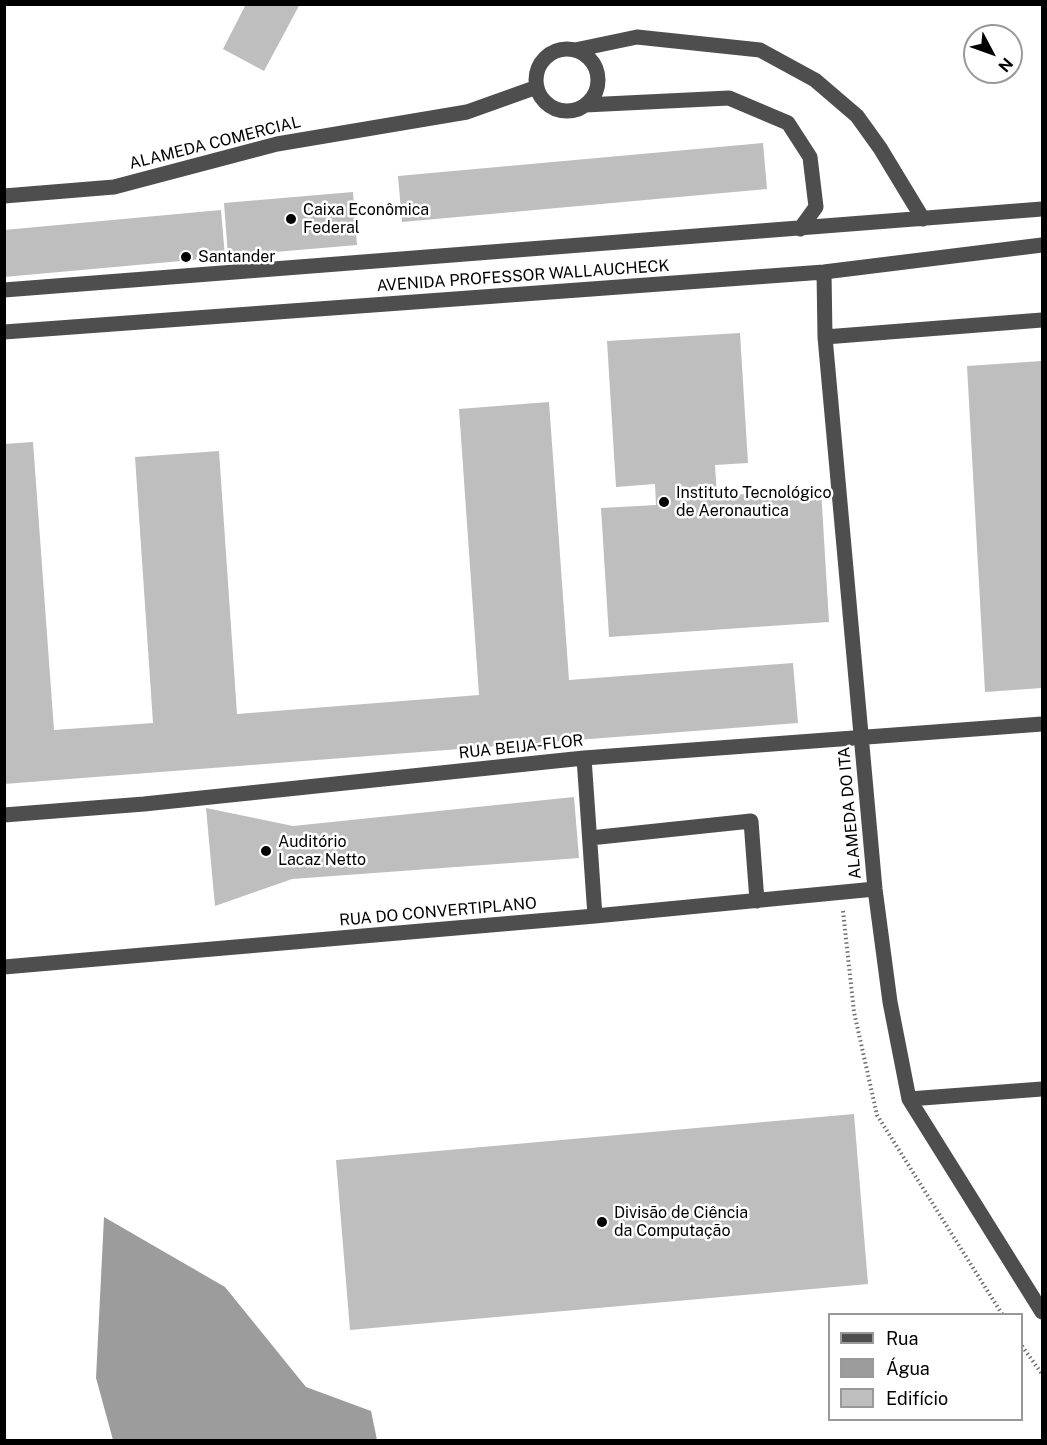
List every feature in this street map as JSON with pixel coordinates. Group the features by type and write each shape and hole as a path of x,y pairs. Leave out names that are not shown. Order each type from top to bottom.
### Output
{"lane":[{"path":"800,229 816,207 810,157 788,123 729,98 585,105 566,111 556,109 547,104 537,87 539,66 554,52 637,37 760,50 815,80 856,116 923,219"},
{"path":"575,50 591,61 598,79 597,89 585,105"},
{"name":"ALAMEDA COMERCIAL","path":"4,196 114,187 277,144 467,112 537,87"},
{"name":"AVENIDA PROFESSOR WALLAUCHECK","path":"4,290 1042,209"},
{"name":"AVENIDA PROFESSOR WALLAUCHECK","path":"4,332 824,272 1042,245"},
{"name":"ALAMEDA DO ITA","path":"824,272 825,337 875,889 890,1002 909,1099 1042,1312"},
{"path":"825,337 1042,320"},
{"name":"RUA BEIJA-FLOR","path":"4,815 144,804 584,759 861,736 1042,724"},
{"path":"584,759 595,916"},
{"path":"590,838 751,821 757,901"},
{"name":"RUA DO CONVERTIPLANO","path":"4,967 595,916 875,889"},
{"path":"909,1099 1042,1089"}],"path":[{"path":"1023,1347 1042,1374"}],"water":[{"path":"104,1217 225,1287 306,1387 371,1411 377,1440 113,1440 96,1378"}],"building":[{"path":"246,4 300,4 264,71 223,49"},
{"path":"763,143 767,189 402,222 398,176"},
{"path":"353,192 357,245 228,256 224,203"},
{"path":"221,210 225,257 4,277 4,230"},
{"path":"740,333 748,463 715,465 717,496 821,489 829,622 609,637 601,508 656,505 655,484 616,487 607,341"},
{"path":"1042,361 1042,688 985,692 967,366"},
{"path":"549,402 569,680 793,663 798,723 4,784 4,444 33,442 54,730 153,723 135,457 219,451 237,714 479,695 459,409"},
{"path":"574,797 579,858 292,879 215,906 206,808 293,826"},
{"name":"Divisão de Ciência da Computação","path":"854,1114 868,1284 350,1330 336,1160"}],"place":[{"name":"Caixa Econômica Federal","path":"291,219"},
{"name":"Santander","path":"186,257"},
{"name":"Instituto Tecnológico de Aeronautica","path":"664,502"},
{"name":"Auditório Lacaz Netto","path":"266,851"},
{"name":"Divisão de Ciência da Computação","path":"602,1222"}]}
